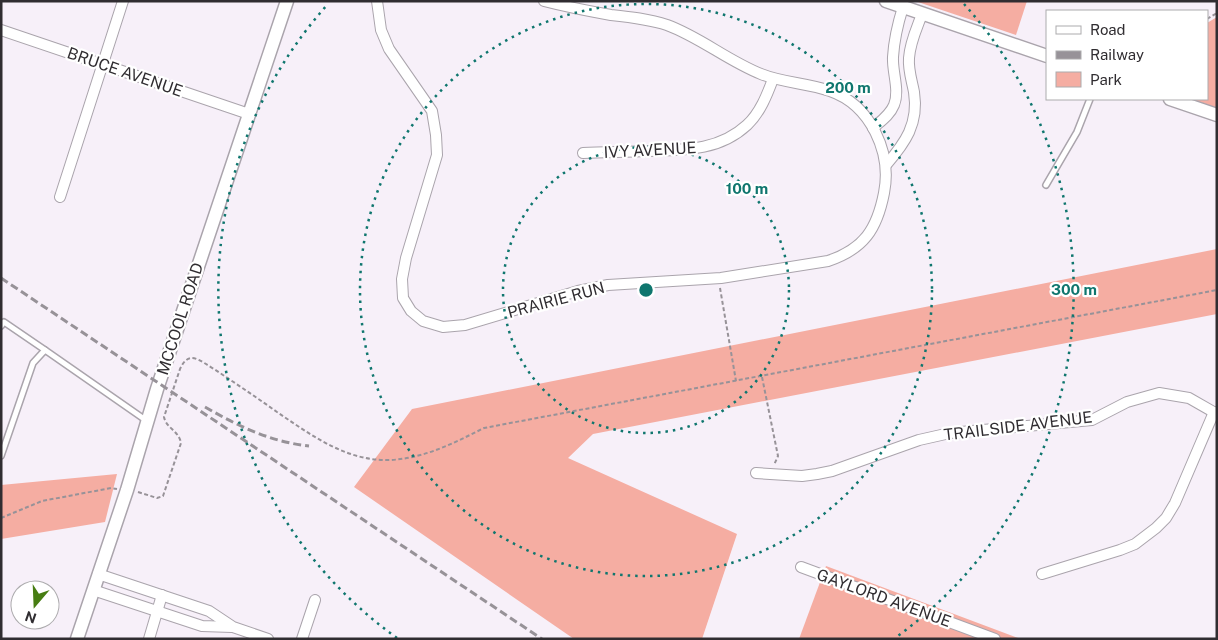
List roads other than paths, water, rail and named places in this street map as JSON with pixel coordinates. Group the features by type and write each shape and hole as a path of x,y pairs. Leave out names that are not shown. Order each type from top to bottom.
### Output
{"street":[{"path":"60,197 123,1"},
{"name":"MCCOOL ROAD","path":"78,639 287,1"},
{"name":"PRAIRIE RUN","path":"377,1 380,30 389,49 432,111 436,136 437,156 406,258 402,279 403,298 423,322 442,327 465,325 608,285 718,278 828,261 843,256 856,247 875,225 882,207 886,186 886,165 883,149 873,128 861,112 847,101 832,92 777,80 668,26 648,20 582,10 544,1"},
{"path":"886,1 1046,56"},
{"path":"873,128 889,114 896,98 893,58 897,24 903,7"},
{"path":"886,165 909,135 914,113 914,95 909,58 911,41 922,14"},
{"name":"BRUCE AVENUE","path":"1,30 249,114"},
{"name":"IVY AVENUE","path":"582,153 689,150 723,141 748,125 777,80"},
{"path":"1173,100 1217,115"},
{"name":"TRAILSIDE AVENUE","path":"756,473 802,476 817,474 832,471 919,440 950,433 1092,420 1126,402 1159,393 1189,398 1216,413"},
{"path":"1042,574 1135,544 1156,528 1166,518 1175,503 1216,413"},
{"name":"GAYLORD AVENUE","path":"800,567 995,639"},
{"path":"98,574 209,611 233,627 268,639"},
{"path":"93,590 202,626 233,627"},
{"path":"149,639 162,595"},
{"path":"302,639 314,600"}],"lane":[{"path":"1046,185 1077,132 1090,100"},
{"path":"1,326 4,322 148,421"},
{"path":"2,453 33,364 45,350"}],"railway":[{"path":"1,278 542,639"},
{"path":"205,407 230,421 268,437 309,446"}]}
